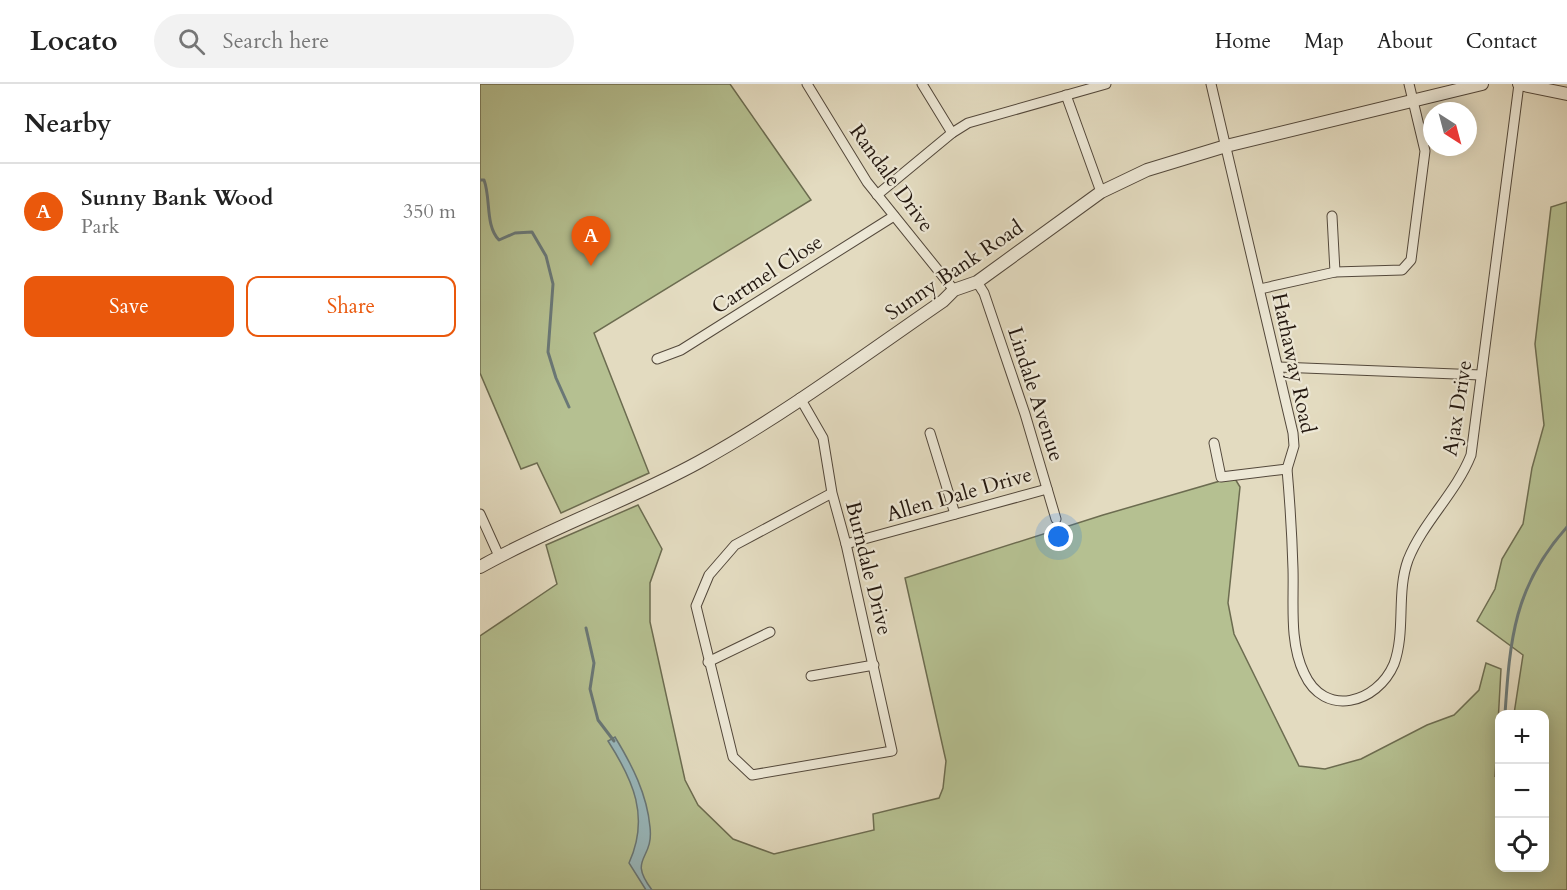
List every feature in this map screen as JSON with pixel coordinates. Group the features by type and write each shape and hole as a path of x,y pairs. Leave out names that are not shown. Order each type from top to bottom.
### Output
{"street":[{"name":"Randale Drive","path":"807,84 878,195 954,290"},
{"path":"922,84 952,132"},
{"path":"878,195 952,132 968,123 1106,84"},
{"name":"Hathaway Road","path":"1211,84 1293,433 1294,446 1287,469 1295,643 1298,658 1303,673 1320,695 1335,702 1352,700"},
{"path":"1260,289 1335,272 1402,270 1411,260 1425,151 1409,84"},
{"name":"Sunny Bank Road","path":"480,567 498,556 637,494 699,462 800,398 943,301 954,290 977,282 1101,192 1147,170 1226,146 1482,84"},
{"path":"1519,84 1567,94"},
{"name":"Ajax Drive","path":"1352,700 1377,687 1394,663 1402,582 1418,539 1462,475 1471,455 1519,84"},
{"path":"1066,95 1101,192"},
{"name":"Cartmel Close","path":"657,359 681,350 894,216"},
{"path":"1332,216 1335,272"},
{"name":"Lindale Avenue","path":"977,282 984,293 1026,414 1056,519"},
{"path":"1279,367 1481,375"},
{"name":"Burndale Drive","path":"708,663 733,758 753,775 892,752 846,544 832,493 823,438 800,398"},
{"path":"930,433 955,514"},
{"path":"1214,443 1221,477 1287,469"},
{"name":"Allen Dale Drive","path":"846,544 1047,489"},
{"path":"770,632 708,663 696,606 709,575 735,545 832,493"},
{"path":"480,514 498,556"},
{"path":"811,676 874,665"}],"green space":[{"path":"480,84 730,84 811,200 594,333 649,473 561,513 537,463 521,469 480,373"},
{"path":"1567,202 1567,890 480,890 480,636 557,584 546,545 638,505 662,549 650,583 650,622 685,780 698,805 733,839 774,854 874,830 873,814 939,798 943,788 946,761 905,578 1103,515 1234,477 1240,487 1228,603 1234,634 1299,766 1325,769 1361,759 1427,725 1454,715 1479,690 1486,663 1501,669 1499,710 1495,710 1495,872 1549,872 1549,710 1515,710 1523,655 1477,621 1495,589 1502,559 1523,524 1532,468 1544,425 1535,344 1551,207"}],"water":[{"path":"615,737 633,769 646,803 650,838 641,865 645,879 652,890 646,890 629,863 638,830 638,814 636,799 625,770 608,741"}],"waterway":[{"path":"480,180 484,180 490,220 499,240 515,233 532,232 546,256 553,284 548,352 556,378 569,407"},
{"path":"1505,710 1513,637 1525,592 1549,549 1567,527"},
{"path":"586,628 594,663 590,689 598,720 614,741"}],"place":[{"name":"Sunny Bank Wood","path":"591,266"}]}
